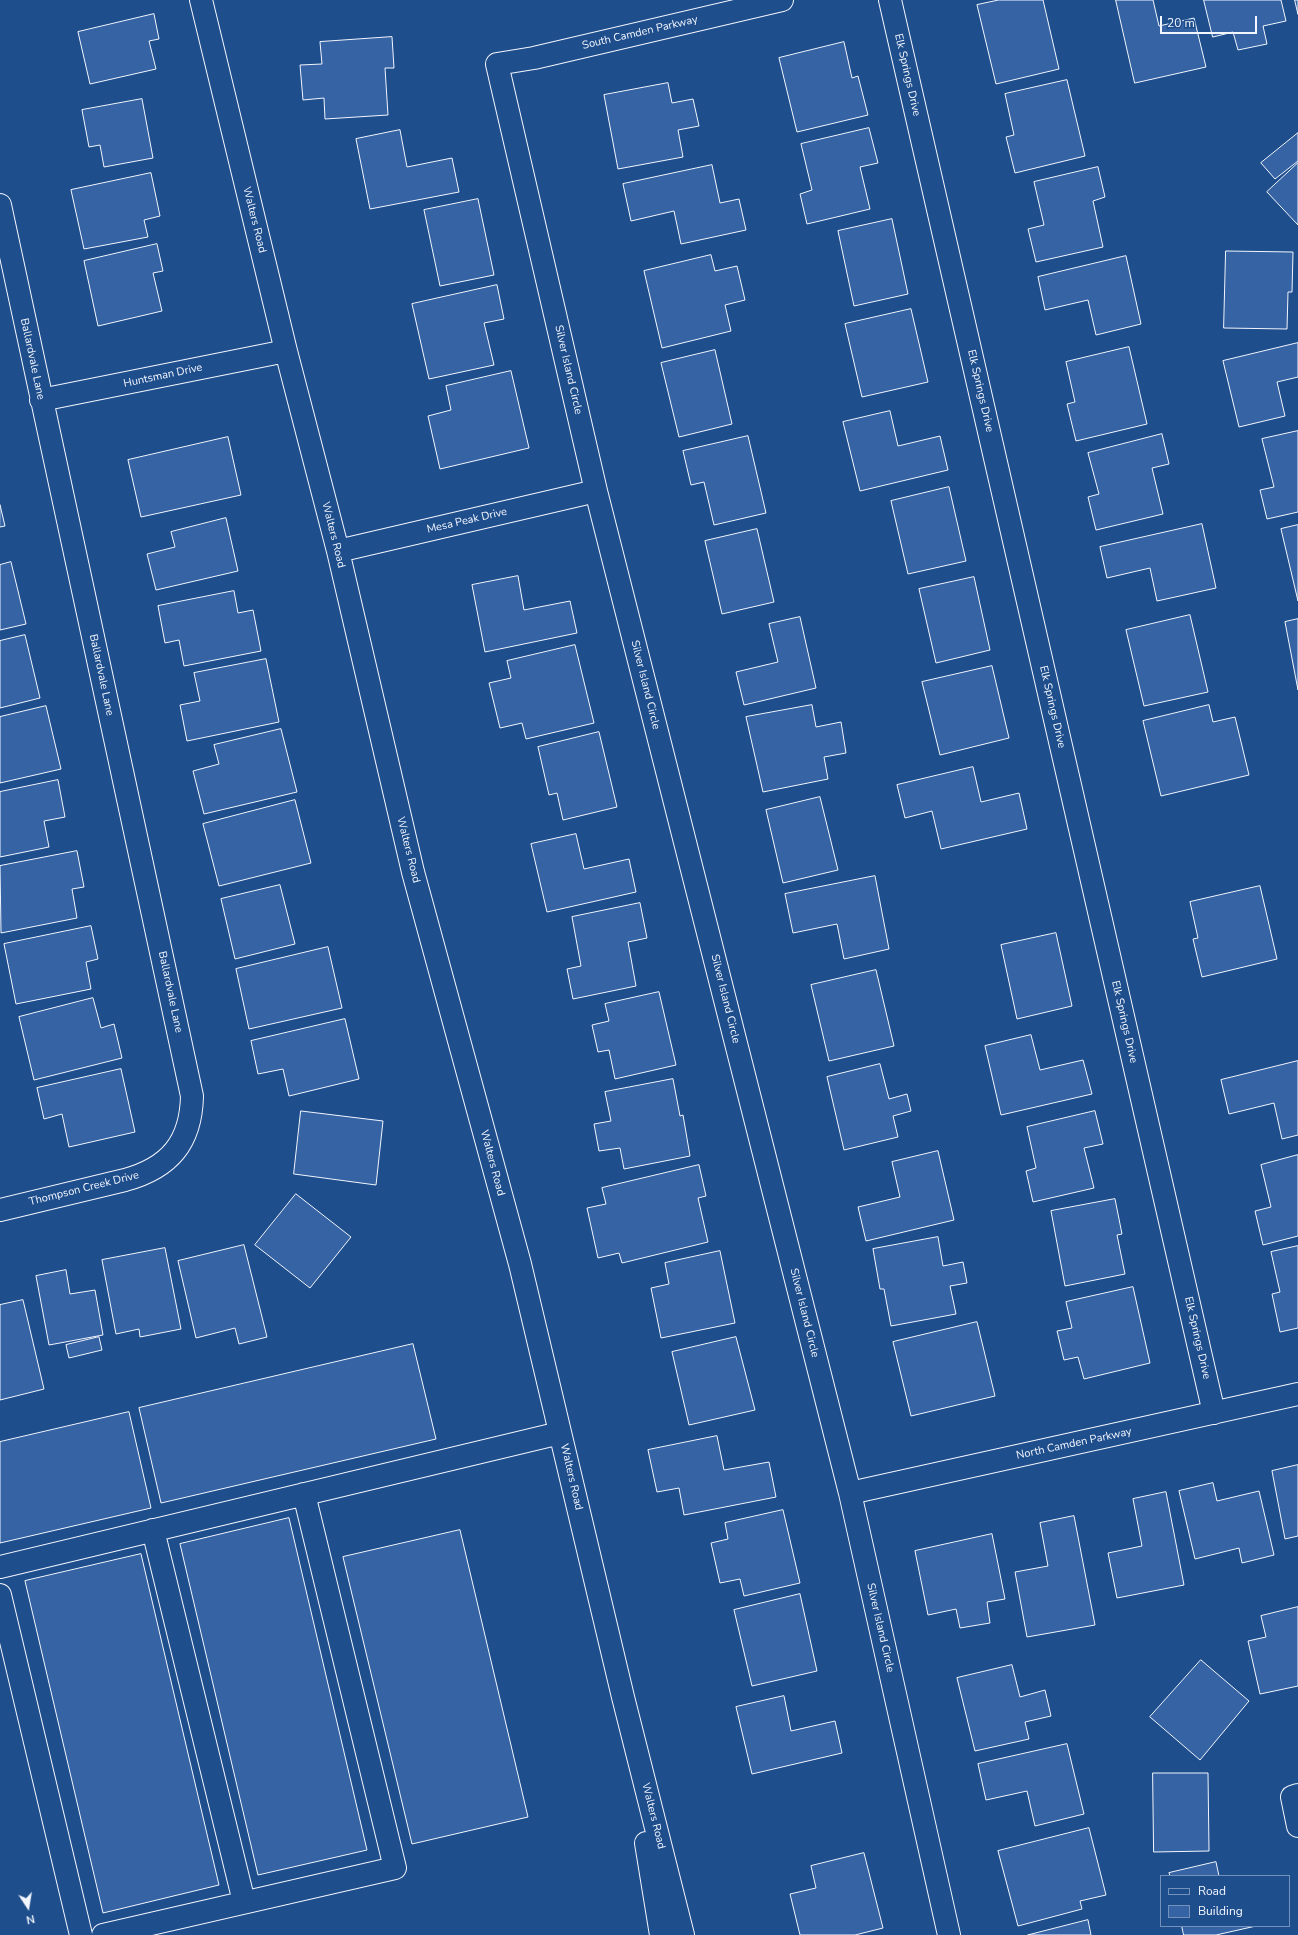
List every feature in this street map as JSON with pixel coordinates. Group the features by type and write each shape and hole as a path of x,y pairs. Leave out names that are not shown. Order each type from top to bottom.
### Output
{"street":[{"name":"Walters Road","path":"201,0 286,351 338,551 413,872 520,1264 683,1935"},
{"name":"South Camden Parkway","path":"497,64 534,58 782,0"},
{"name":"Elk Springs Drive","path":"890,0 1214,1413"},
{"name":"Silver Island Circle","path":"497,64 596,491 850,1493 949,1935"},
{"name":"Ballardvale Lane","path":"0,205 189,1080 192,1096 192,1113 188,1129 180,1144"},
{"name":"Huntsman Drive","path":"41,400 286,351"},
{"name":"Mesa Peak Drive","path":"338,551 596,491"},
{"name":"Thompson Creek Drive","path":"0,1210 141,1176 156,1168 170,1157 180,1144"},
{"name":"North Camden Parkway","path":"850,1493 1298,1394"},
{"path":"0,1567 560,1433"},
{"path":"103,1935 395,1868 304,1494"},
{"path":"153,1530 244,1902"},
{"path":"0,1595 81,1935"},
{"name":"Walters Road","path":"624,1697 661,1935"},
{"path":"1298,1795 1292,1797 1298,1826"}],"building":[{"path":"999,0 1043,0 1059,69 996,84 977,5"},
{"path":"1116,0 1153,0 1159,26 1194,18 1206,67 1135,83"},
{"path":"1204,0 1281,0 1286,21 1263,26 1267,44 1238,50 1233,32 1213,37"},
{"path":"1295,0 1298,0 1298,14"},
{"path":"154,14 159,39 149,41 156,69 90,84 78,32"},
{"path":"392,37 394,68 385,68 388,115 325,119 324,98 303,100 300,65 322,64 320,42"},
{"path":"844,42 852,78 858,76 868,115 797,132 779,58"},
{"path":"1067,80 1085,156 1015,173 1006,137 1014,135 1005,94"},
{"path":"668,83 672,103 693,99 699,126 678,130 683,157 618,169 604,95"},
{"path":"142,99 153,158 104,167 100,145 89,147 82,110"},
{"path":"869,128 878,163 860,167 870,209 807,224 800,194 812,190 801,144"},
{"path":"400,130 407,167 452,158 459,192 370,209 356,139"},
{"path":"1298,133 1298,161 1275,179 1261,163"},
{"path":"1298,163 1298,225 1267,192"},
{"path":"712,165 720,203 739,199 746,230 681,244 674,211 631,221 623,184"},
{"path":"1098,167 1105,197 1093,201 1103,247 1036,262 1028,229 1044,225 1034,182"},
{"path":"151,173 160,216 144,220 148,237 84,249 71,190"},
{"path":"478,199 494,275 440,286 424,210"},
{"path":"892,219 908,294 854,306 838,231"},
{"path":"157,244 163,271 153,273 162,311 98,326 84,261"},
{"path":"1226,251 1293,252 1292,292 1288,292 1287,329 1224,328"},
{"path":"711,255 715,271 737,266 745,300 725,305 731,331 662,348 644,271"},
{"path":"1126,256 1141,324 1096,335 1088,300 1045,310 1038,277"},
{"path":"497,285 504,319 484,323 494,365 429,379 412,304"},
{"path":"911,309 928,382 862,397 845,324"},
{"path":"1298,343 1298,377 1277,382 1285,416 1239,427 1223,361"},
{"path":"1129,347 1147,424 1076,441 1067,404 1075,402 1066,362"},
{"path":"715,350 732,424 679,437 661,363"},
{"path":"511,371 529,448 440,469 428,416 451,410 446,386"},
{"path":"890,411 898,446 940,436 948,470 860,491 843,422"},
{"path":"1298,431 1298,512 1267,519 1260,490 1274,487 1262,439"},
{"path":"1162,434 1169,464 1152,468 1163,514 1096,530 1088,497 1099,494 1088,453"},
{"path":"748,436 766,513 714,525 704,482 691,485 683,451"},
{"path":"228,437 241,495 141,517 128,460"},
{"path":"949,487 966,561 908,574 891,501"},
{"path":"0,505 5,526 0,527"},
{"path":"226,518 238,571 156,590 147,554 175,547 171,532"},
{"path":"1202,524 1216,588 1157,601 1150,568 1107,578 1100,547"},
{"path":"1298,525 1298,601 1281,529"},
{"path":"757,529 774,602 722,614 705,541"},
{"path":"11,562 26,624 0,630 0,565"},
{"path":"518,576 524,610 570,601 577,633 485,652 472,585"},
{"path":"974,577 990,650 936,663 919,589"},
{"path":"234,591 238,613 253,610 261,651 184,666 179,640 165,643 158,606"},
{"path":"1190,615 1208,692 1144,706 1126,630"},
{"path":"800,617 816,688 744,705 736,672 778,662 769,624"},
{"path":"1298,619 1298,690 1285,622"},
{"path":"25,635 40,698 0,708 0,641"},
{"path":"575,645 594,723 526,739 522,723 500,728 489,683 511,678 507,661"},
{"path":"266,659 279,722 187,741 180,705 200,701 194,673"},
{"path":"992,666 1009,738 940,755 922,682"},
{"path":"812,705 816,727 841,722 846,753 824,757 828,779 763,792 746,717"},
{"path":"1209,705 1213,722 1235,717 1249,775 1161,796 1143,721"},
{"path":"46,706 61,769 0,783 0,717"},
{"path":"281,729 297,792 204,814 193,771 219,764 214,745"},
{"path":"599,732 617,807 563,820 557,793 549,795 538,747"},
{"path":"973,767 981,802 1019,793 1027,829 941,849 932,811 905,818 897,785"},
{"path":"58,780 65,817 44,821 49,847 0,857 0,792"},
{"path":"820,797 838,870 783,883 766,810"},
{"path":"295,800 311,863 219,886 203,824"},
{"path":"576,834 584,869 629,859 636,892 547,912 531,844"},
{"path":"77,851 84,887 72,889 77,918 1,933 0,866"},
{"path":"875,876 889,949 844,959 837,924 793,933 785,894"},
{"path":"280,885 295,944 235,959 221,899"},
{"path":"1260,886 1277,959 1202,977 1193,939 1198,938 1190,902"},
{"path":"640,903 647,938 628,942 636,986 573,999 567,969 581,966 572,917"},
{"path":"91,926 98,959 86,962 91,989 16,1004 4,944"},
{"path":"1056,933 1072,1006 1017,1019 1001,945"},
{"path":"328,947 342,1008 249,1029 236,969"},
{"path":"876,970 894,1046 829,1061 811,985"},
{"path":"659,992 676,1065 615,1079 609,1050 598,1052 592,1025 609,1021 605,1004"},
{"path":"93,998 101,1028 114,1024 122,1058 34,1080 19,1017"},
{"path":"345,1019 359,1079 289,1096 283,1069 258,1074 251,1041"},
{"path":"1031,1035 1040,1070 1083,1060 1092,1094 1001,1115 985,1046"},
{"path":"1298,1061 1298,1135 1282,1139 1274,1103 1229,1114 1221,1080"},
{"path":"880,1064 889,1099 907,1094 911,1111 893,1116 898,1137 844,1150 827,1077"},
{"path":"121,1069 135,1132 69,1147 62,1114 44,1119 37,1088"},
{"path":"673,1079 680,1116 683,1115 690,1156 624,1169 620,1148 599,1151 594,1124 611,1121 605,1092"},
{"path":"301,1111 383,1121 376,1185 294,1174"},
{"path":"1095,1111 1103,1144 1084,1148 1094,1188 1033,1202 1026,1171 1036,1168 1027,1127"},
{"path":"938,1151 954,1220 866,1241 858,1207 900,1197 892,1162"},
{"path":"1298,1155 1298,1236 1263,1245 1255,1211 1271,1207 1261,1165"},
{"path":"699,1165 706,1196 698,1198 708,1242 622,1263 619,1253 598,1258 587,1208 606,1204 602,1188"},
{"path":"296,1194 351,1237 310,1288 255,1245"},
{"path":"1115,1199 1122,1234 1117,1235 1125,1274 1065,1286 1051,1211"},
{"path":"938,1237 943,1266 963,1262 967,1283 950,1286 956,1314 891,1326 884,1289 880,1289 873,1249"},
{"path":"244,1245 267,1337 239,1344 235,1328 196,1338 178,1261"},
{"path":"1298,1246 1298,1328 1280,1332 1272,1294 1280,1292 1271,1252"},
{"path":"165,1248 181,1329 140,1337 139,1329 116,1334 102,1260"},
{"path":"720,1251 735,1323 661,1338 651,1288 669,1284 665,1263"},
{"path":"66,1270 70,1294 95,1290 103,1335 49,1345 36,1276"},
{"path":"1133,1287 1150,1363 1084,1379 1078,1357 1064,1360 1057,1331 1072,1328 1066,1302"},
{"path":"23,1300 44,1389 0,1400 0,1305"},
{"path":"977,1322 995,1396 911,1416 893,1342"},
{"path":"99,1337 102,1350 69,1358 66,1345"},
{"path":"736,1337 755,1410 689,1425 672,1352"},
{"path":"413,1344 436,1439 161,1503 139,1408"},
{"path":"129,1412 151,1508 0,1543 0,1442"},
{"path":"717,1436 724,1470 769,1462 776,1497 684,1515 679,1488 657,1492 648,1450"},
{"path":"1298,1465 1298,1536 1285,1539 1272,1471"},
{"path":"1213,1483 1217,1501 1259,1491 1274,1555 1242,1563 1239,1548 1195,1559 1179,1491"},
{"path":"1166,1492 1184,1585 1117,1598 1108,1553 1142,1546 1133,1499"},
{"path":"783,1510 800,1583 744,1596 740,1579 720,1583 711,1543 728,1539 725,1523"},
{"path":"1074,1516 1095,1625 1027,1637 1015,1572 1048,1566 1040,1523"},
{"path":"289,1518 367,1850 258,1875 180,1544"},
{"path":"460,1530 528,1817 412,1844 343,1557"},
{"path":"992,1534 1005,1599 987,1602 990,1623 960,1628 956,1609 928,1615 915,1551"},
{"path":"141,1554 219,1885 103,1913 25,1581"},
{"path":"800,1594 817,1671 752,1686 734,1610"},
{"path":"1298,1607 1298,1686 1260,1694 1248,1641 1266,1637 1261,1616"},
{"path":"1201,1660 1249,1701 1200,1760 1150,1717"},
{"path":"1012,1665 1020,1697 1045,1690 1051,1716 1025,1722 1029,1739 975,1751 957,1678"},
{"path":"784,1696 791,1731 835,1721 842,1753 752,1774 736,1707"},
{"path":"1067,1744 1084,1814 1035,1826 1027,1791 986,1800 978,1764"},
{"path":"1153,1773 1208,1773 1209,1851 1154,1852"},
{"path":"1089,1828 1106,1895 1080,1901 1082,1909 1018,1926 998,1851"},
{"path":"864,1853 883,1928 855,1935 800,1935 790,1894 816,1888 811,1866"},
{"path":"1216,1862 1219,1875 1170,1875 1169,1873"},
{"path":"1088,1920 1091,1935 1028,1935"},
{"path":"1182,1927 1252,1927 1216,1935 1184,1935"}]}
